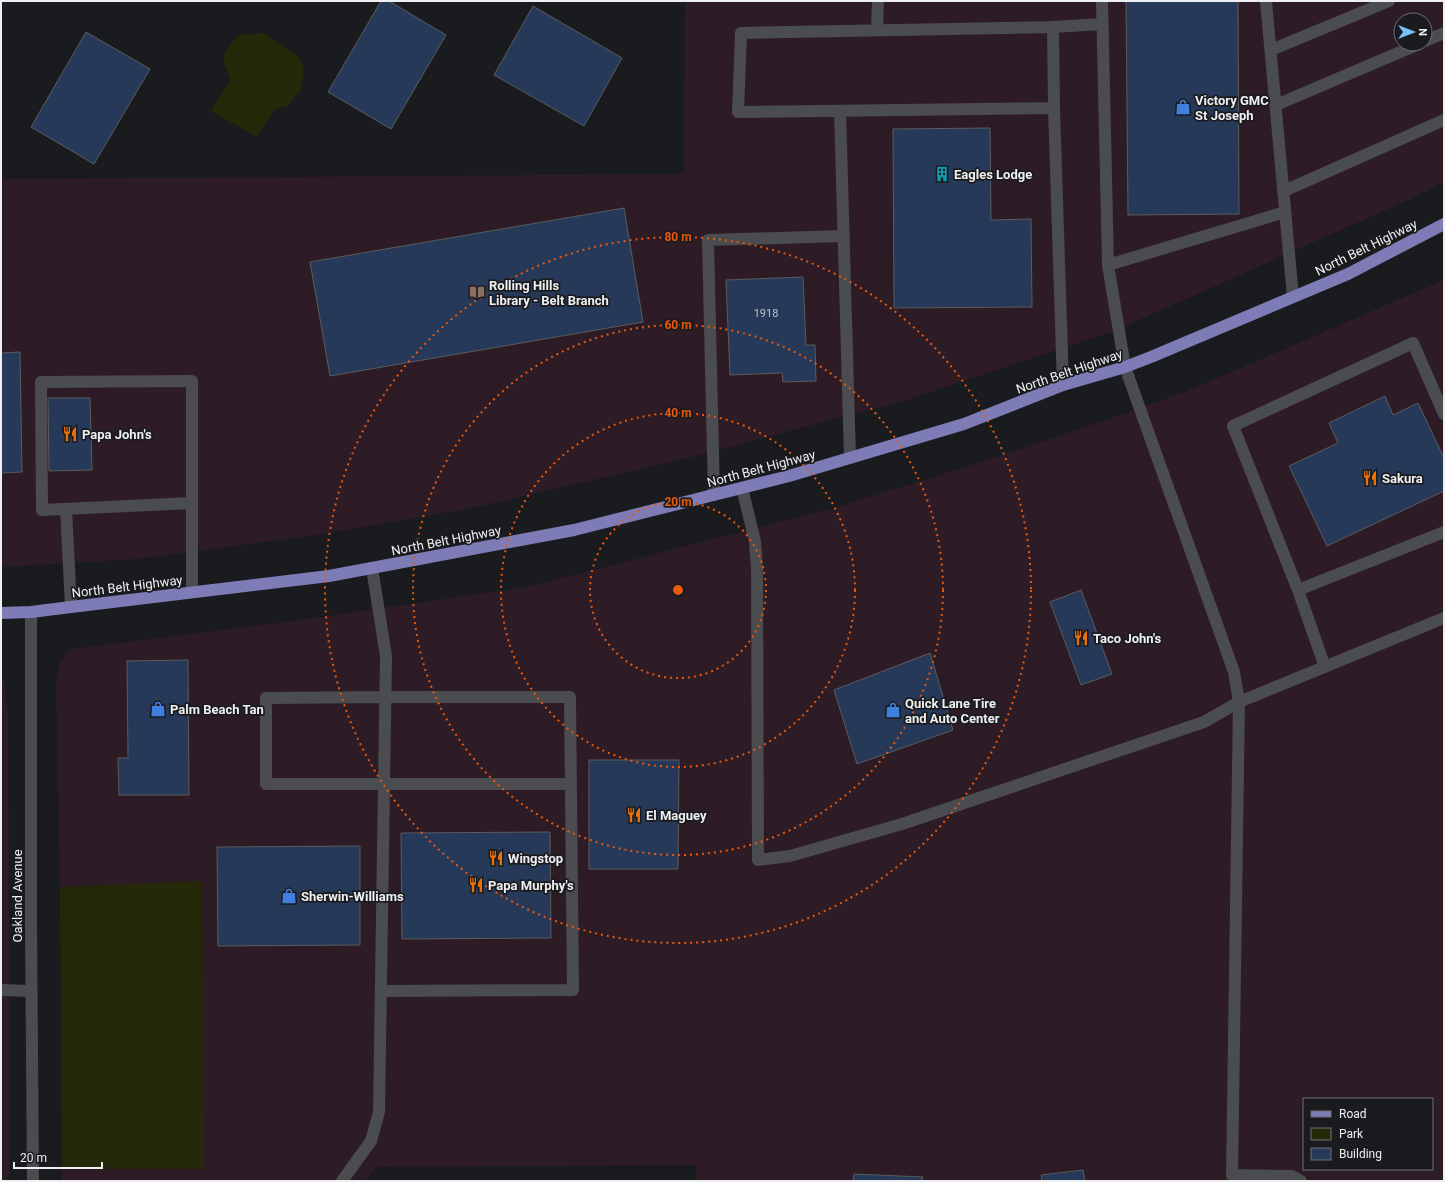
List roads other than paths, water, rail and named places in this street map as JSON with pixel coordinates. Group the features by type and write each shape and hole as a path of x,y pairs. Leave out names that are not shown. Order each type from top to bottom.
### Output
{"main road":[{"name":"North Belt Highway","path":"1,613 31,612 329,576 574,530 789,476 964,424 1063,385 1125,367 1151,357 1348,274 1444,224"}],"street":[{"path":"877,30 878,1"},
{"path":"1102,1 1108,265 1125,367 1234,672 1239,702 1232,1175 1292,1176 1301,1181"},
{"path":"1266,1 1293,297"},
{"path":"1271,50 1389,1"},
{"path":"1054,108 738,112 741,33 1053,27 1102,24"},
{"path":"1053,27 1054,108 1063,385"},
{"path":"1433,38 1444,33"},
{"path":"1276,104 1400,52"},
{"path":"840,111 850,458"},
{"path":"1284,192 1444,120"},
{"path":"1108,265 1286,212"},
{"path":"714,495 708,240 844,236"},
{"path":"1325,667 1298,590 1232,426 1413,343 1444,414"},
{"path":"192,504 42,510 41,382 192,381 192,504 192,592"},
{"path":"742,488 755,541 757,568 758,860 790,856 902,824 1204,722 1239,702 1444,618"},
{"path":"66,509 71,607"},
{"path":"1298,590 1444,532"},
{"path":"342,1181 371,1141 379,1112 386,656 372,568"},
{"name":"Oakland Avenue","path":"31,612 31,991 33,1181"},
{"path":"381,991 573,990 571,784 570,697 266,698 266,784 571,784"},
{"path":"1,990 31,991"}],"place":[{"name":"Victory GMC St Joseph","path":"1183,107"},
{"name":"Eagles Lodge","path":"942,174"},
{"name":"Rolling Hills Library - Belt Branch","path":"477,292"},
{"name":"Papa John's","path":"70,434"},
{"name":"Sakura","path":"1370,478"},
{"name":"Taco John's","path":"1081,638"},
{"name":"Palm Beach Tan","path":"158,709"},
{"name":"Quick Lane Tire and Auto Center","path":"893,710"},
{"name":"El Maguey","path":"634,815"},
{"name":"Wingstop","path":"496,858"},
{"name":"Papa Murphy's","path":"476,885"},
{"name":"Sherwin-Williams","path":"289,896"}]}
